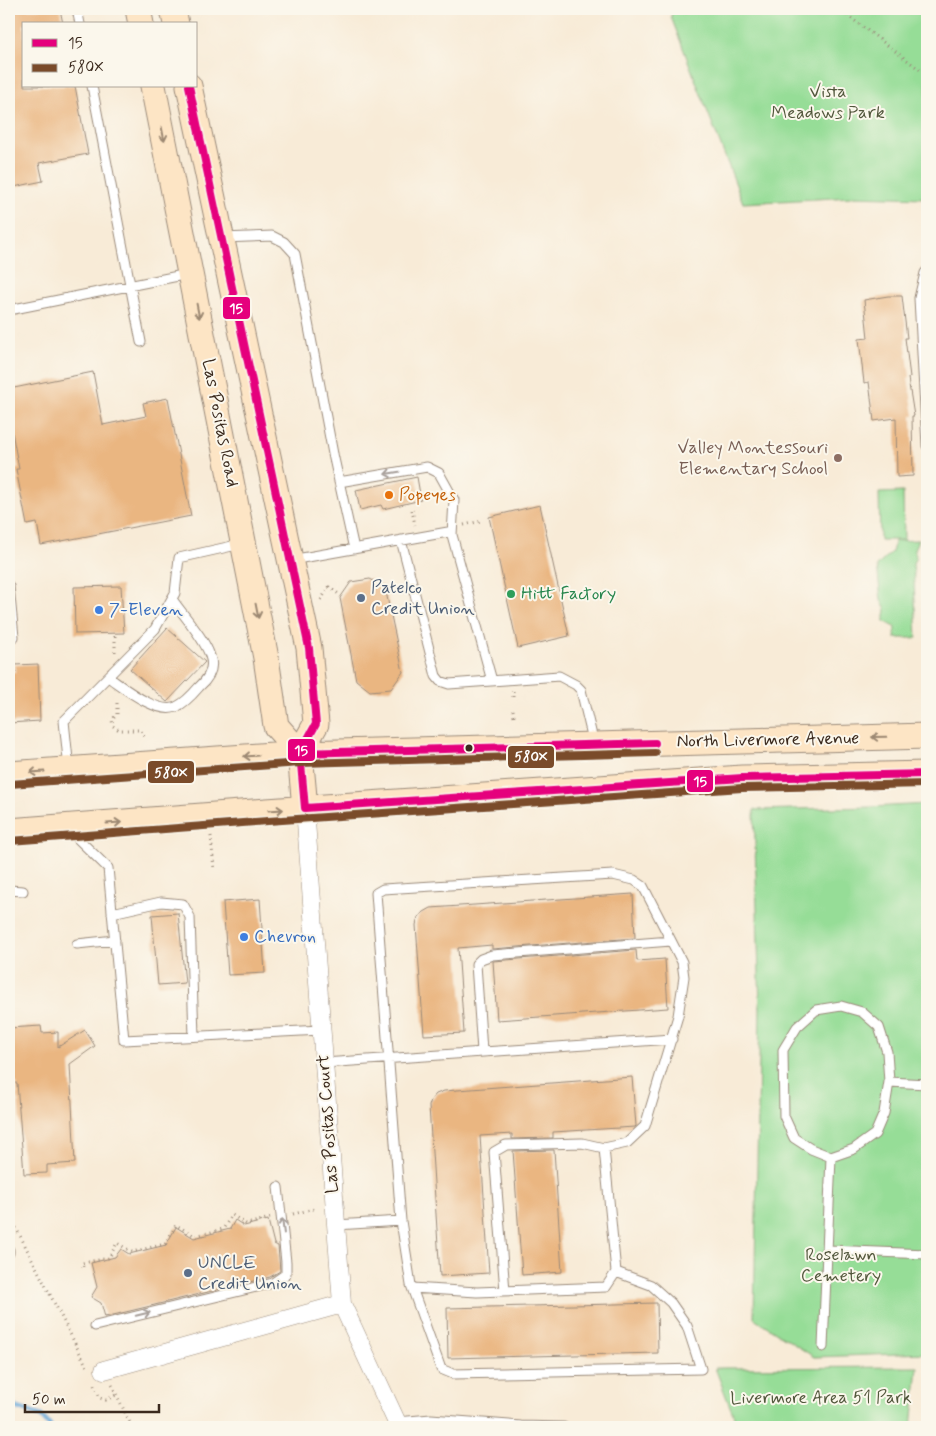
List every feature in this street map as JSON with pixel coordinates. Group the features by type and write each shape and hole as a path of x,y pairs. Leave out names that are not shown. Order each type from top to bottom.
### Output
{"main road":[{"path":"138,9 141,22"},
{"path":"173,9 176,22"},
{"name":"Las Positas Road","path":"153,88 244,543 266,658 276,726 300,753"},
{"path":"190,88 309,648 316,724 300,753 305,808"},
{"name":"North Livermore Avenue","path":"9,774 300,753 927,736"},
{"path":"9,831 305,808 742,778 927,774"}],"street":[{"name":"Las Positas Court","path":"305,808 342,1304 398,1425"},
{"path":"100,1372 342,1304"}],"lane":[{"path":"77,9 80,22"},
{"path":"92,88 141,342"},
{"path":"222,238 272,236 284,242 295,254 339,482 354,549"},
{"path":"927,271 919,298 927,446"},
{"path":"9,310 190,274"},
{"path":"339,482 427,467 439,473 454,500 452,535 492,681"},
{"path":"290,560 448,532 452,535"},
{"path":"401,540 436,676 440,681 449,684 559,676 576,685 581,690 594,744"},
{"path":"69,770 64,721 155,629 175,593 179,558 244,543"},
{"path":"9,586 14,637"},
{"path":"108,677 152,705 168,709 176,708 182,704 209,676 212,666 206,646 172,599"},
{"path":"66,826 108,868 124,1040 322,1030"},
{"path":"505,1291 494,1152 506,1145 582,1143 604,1148 628,1143 645,1126 678,1016 684,978 682,962 643,886 634,880 613,875 383,889 376,893 401,1221 412,1288 441,1369 453,1374 701,1369 686,1326 671,1303 651,1286 616,1272"},
{"path":"9,890 23,891"},
{"path":"112,913 161,902 183,904 190,917 194,1036"},
{"path":"77,944 115,940"},
{"path":"482,1051 476,964 481,959 492,955 671,941"},
{"path":"841,1006 862,1012 879,1027 888,1052 889,1082 884,1113 875,1134 854,1150 832,1157 811,1149 794,1138 784,1116 783,1050 797,1026 816,1010 841,1006"},
{"path":"324,1063 389,1057 672,1039"},
{"path":"889,1082 927,1084"},
{"path":"412,1288 477,1292 606,1287 616,1272 604,1148"},
{"path":"823,1347 832,1157"},
{"path":"95,1326 272,1283 286,1274 278,1187"},
{"path":"336,1225 401,1221"},
{"path":"828,1250 927,1254"},
{"path":"398,1425 431,1418 521,1426 564,1427"}],"path":[{"path":"839,9 927,75"},
{"path":"318,605 329,587 340,595"},
{"path":"513,710 514,716"},
{"path":"211,836 214,869"},
{"path":"285,1215 314,1209"},
{"path":"9,1214 100,1372 112,1386 132,1427"},
{"path":"83,1267 82,1264 109,1258 117,1243 132,1252 164,1244 176,1225 195,1236 223,1229 232,1215 246,1224 275,1217"},
{"path":"100,1372 100,1398 106,1400 116,1395"}],"green space":[{"name":"Vista Meadows Park","path":"672,9 927,9 927,198 852,196 743,203 671,17"},
{"path":"903,492 904,540 880,540 879,493"},
{"path":"918,540 914,549 916,557 913,563 917,638 895,638 895,627 884,621 886,610 881,600 877,566 892,552 895,541"},
{"name":"Roselawn Cemetery","path":"927,804 927,1353 814,1357 754,1318 760,1009 754,810"},
{"name":"Livermore Area 51 Park","path":"918,1367 912,1427 738,1427 715,1368"}],"building":[{"path":"9,9 60,9 63,22 22,22 22,88 75,88 88,154 39,163 43,181 9,188"},
{"path":"902,296 910,377 908,378 914,416 912,416 913,476 897,477 896,418 874,421 869,382 864,383 859,339 868,338 864,300"},
{"path":"93,372 103,425 146,416 143,403 168,398 191,516 41,545 37,523 27,525 16,469 19,469 9,416 9,389"},
{"name":"Popeyes","path":"417,477 421,500 383,509 381,505 360,510 356,490"},
{"path":"540,505 569,636 518,648 489,517"},
{"path":"370,579 385,587 403,672 391,689 370,691 356,680 340,598 351,582"},
{"name":"7-Eleven","path":"121,586 124,633 75,634 74,587"},
{"name":"7-Eleven","path":"167,628 205,662 167,702 130,669"},
{"path":"38,664 40,721 9,723 9,672 16,672 15,665"},
{"path":"633,894 635,938 492,949 492,945 458,948 464,1033 424,1035 416,925 418,917 424,912 431,908"},
{"name":"Chevron","path":"260,899 265,973 228,975 223,902"},
{"path":"178,913 185,983 158,985 152,915"},
{"path":"636,950 637,961 665,959 668,1008 497,1020 493,961"},
{"path":"41,1026 42,1033 58,1032 58,1047 85,1030 95,1046 70,1064 75,1163 47,1165 47,1173 24,1174 17,1083 9,1084 9,1028"},
{"path":"632,1077 635,1127 553,1132 553,1138 512,1139 512,1134 480,1136 489,1273 440,1276 429,1106 436,1094 444,1091"},
{"path":"554,1150 562,1272 522,1275 513,1151"},
{"name":"UNCLE Credit Union","path":"235,1220 244,1226 268,1220 274,1244 278,1246 280,1271 270,1277 105,1317 101,1303 91,1297 97,1287 91,1263 115,1257 121,1249 129,1254 166,1245 176,1227 194,1238 230,1229"},
{"path":"657,1303 658,1353 448,1358 447,1308"}],"waterway":[{"path":"9,1405 41,1416 51,1427"}],"transit line":[{"name":"15","path":"189,88 309,648 316,724 300,753 305,808 742,778 927,774"},
{"name":"15","path":"300,753 655,743"},
{"name":"580X","path":"10,784 301,763 655,753"},
{"name":"580X","path":"10,841 742,788 927,784"}],"place":[{"name":"Valley Montessouri Elementary School","path":"838,458"},
{"name":"Popeyes","path":"389,495"},
{"name":"Hitt Factory","path":"511,594"},
{"name":"Patelco Credit Union","path":"361,598"},
{"name":"7-Eleven","path":"99,610"},
{"name":"Chevron","path":"244,937"},
{"name":"UNCLE Credit Union","path":"188,1273"}]}
